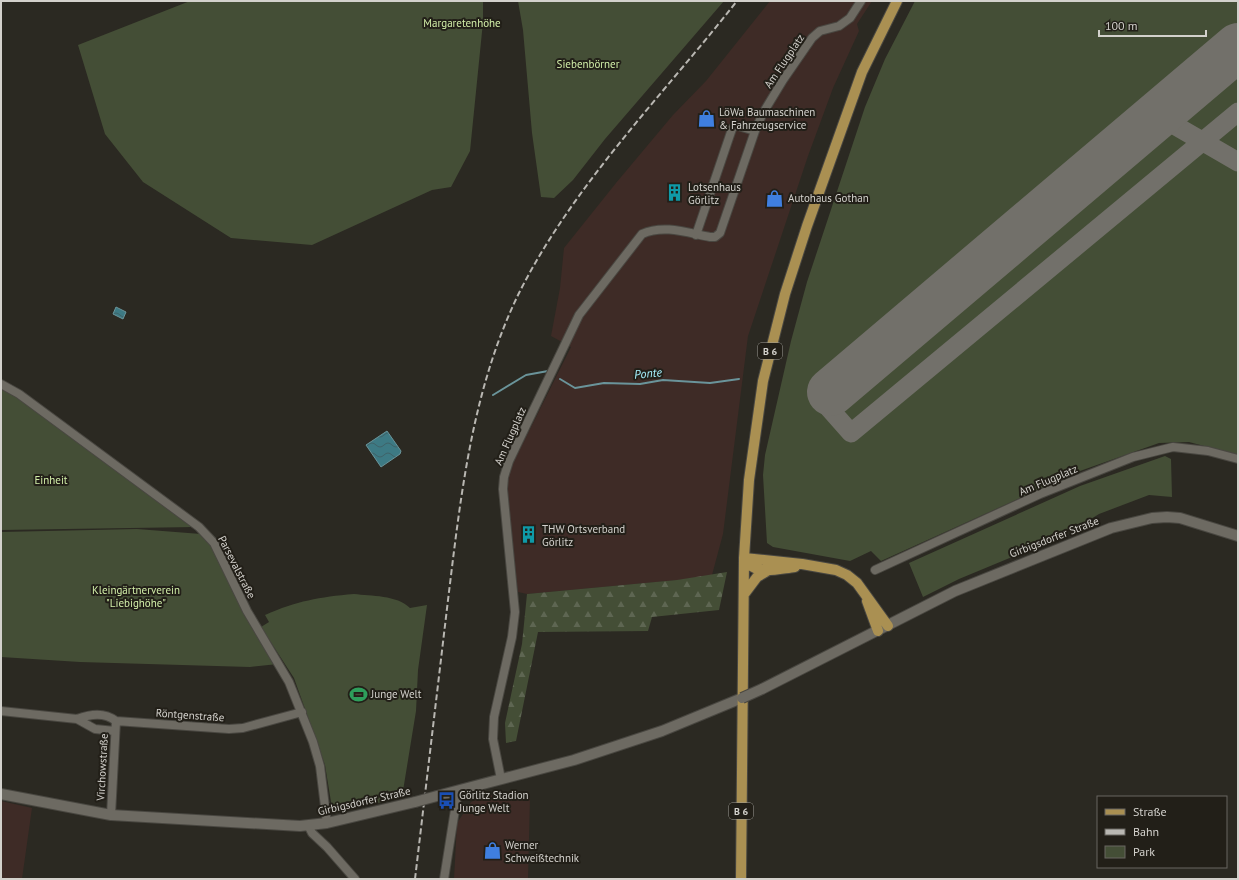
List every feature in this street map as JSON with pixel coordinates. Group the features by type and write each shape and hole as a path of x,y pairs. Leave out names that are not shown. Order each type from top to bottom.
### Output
{"main road":[{"name":"B 6","path":"741,879 745,593 744,558 748,480 763,381 785,294 862,72 897,1"},
{"path":"744,558 748,565 753,569 769,570 810,566"},
{"path":"744,558 783,561 836,570 847,575 857,583 888,626"},
{"path":"745,593 758,577 769,570"},
{"path":"866,595 878,631"}],"street":[{"name":"Am Flugplatz","path":"501,779 493,739 494,717 512,637 515,612 515,593 503,489 504,477 509,461 579,315 642,234 653,229 666,229 715,237 720,233 755,131 763,113 783,80 812,38 820,31 839,26 850,18 861,1"},
{"path":"696,235 732,129 735,125 755,131"},
{"name":"Parsevalstraße","path":"1,384 19,394 199,527 208,536 220,554 247,611 281,666 302,712 320,766 326,823"},
{"name":"Am Flugplatz","path":"875,570 1040,494 1133,457 1173,447 1208,451 1238,459"},
{"name":"Girbigsdorfer Straße","path":"1,794 111,815 308,826 326,823 415,802 574,760 721,708 888,626 955,591 1007,568 1111,528 1159,517 1180,518 1238,536"},
{"name":"Röntgenstraße","path":"1,711 77,719 89,715 109,716 116,721 229,729 243,728 302,712"},
{"name":"Röntgenstraße","path":"77,719 94,729 116,731"},
{"name":"Virchowstraße","path":"111,815 116,721"},
{"path":"444,879 458,791"},
{"path":"308,826 312,833 327,847 355,879"}],"shaded area":[{"path":"770,1 872,1 857,24 859,31 833,88 808,156 748,336 723,534 712,575 679,580 527,594 518,592 505,493 506,477 571,347 551,336 560,288 564,248 673,115 706,81"},
{"name":"Werner Schweißtechnik","path":"485,795 530,797 528,879 454,879 457,823 471,802"},
{"path":"1,801 32,808 22,879 1,879"}],"green space":[{"name":"Margaretenhöhe","path":"190,1 483,1 483,22 470,151 451,187 432,190 312,245 231,238 143,182 105,134 78,45"},
{"name":"Siebenbörner","path":"518,1 724,1 605,139 573,180 554,198 541,197 532,133 523,30"},
{"path":"915,1 1238,1 1238,455 1189,442 1159,443 1080,471 881,561 871,551 850,561 773,547 767,543 763,475 765,455 791,341 807,282 865,107 885,59"},
{"name":"Einheit","path":"1,388 9,391 195,527 1,530"},
{"path":"1165,456 1171,459 1172,497 1149,495 1099,514 1086,522 1034,546 1031,549 959,579 923,597 909,563 1080,486"},
{"name":"Kleingärtnerverein \"Liebighöhe\"","path":"137,529 201,534 213,547 278,664 250,667 80,662 1,657 1,532"},
{"path":"727,572 719,610 652,617 648,631 538,632 516,741 506,743 505,723 522,644 527,594 677,580"},
{"name":"Junge Welt","path":"354,594 391,598 405,604 410,608 427,605 418,670 416,711 402,797 333,814 325,765 294,678 261,627 269,622 265,615 287,606 319,598"}],"water":[{"path":"116,307 126,312 123,319 113,314"},
{"path":"387,431 401,451 400,454 381,467 366,445"}],"waterway":[{"name":"Ponte","path":"493,395 526,375 548,371"},
{"name":"Ponte","path":"560,379 575,388 604,383 640,384 663,380 710,383 739,379"}],"taxiway":[{"path":"831,392 828,407 851,433 1238,112"},
{"path":"1157,115 1238,162"}],"runway":[{"path":"831,392 1238,47"}],"railway":[{"path":"415,879 458,521 471,442 490,365 520,291 542,251 567,213 621,141 737,1"}],"place":[{"name":"LöWa Baumaschinen & Fahrzeugservice","path":"706,118"},
{"name":"Lotsenhaus Görlitz","path":"675,193"},
{"name":"Autohaus Gothan","path":"775,198"},
{"name":"THW Ortsverband Görlitz","path":"529,535"},
{"name":"Junge Welt","path":"358,694"},
{"name":"Görlitz Stadion Junge Welt","path":"446,801"},
{"name":"Werner Schweißtechnik","path":"492,851"}]}
